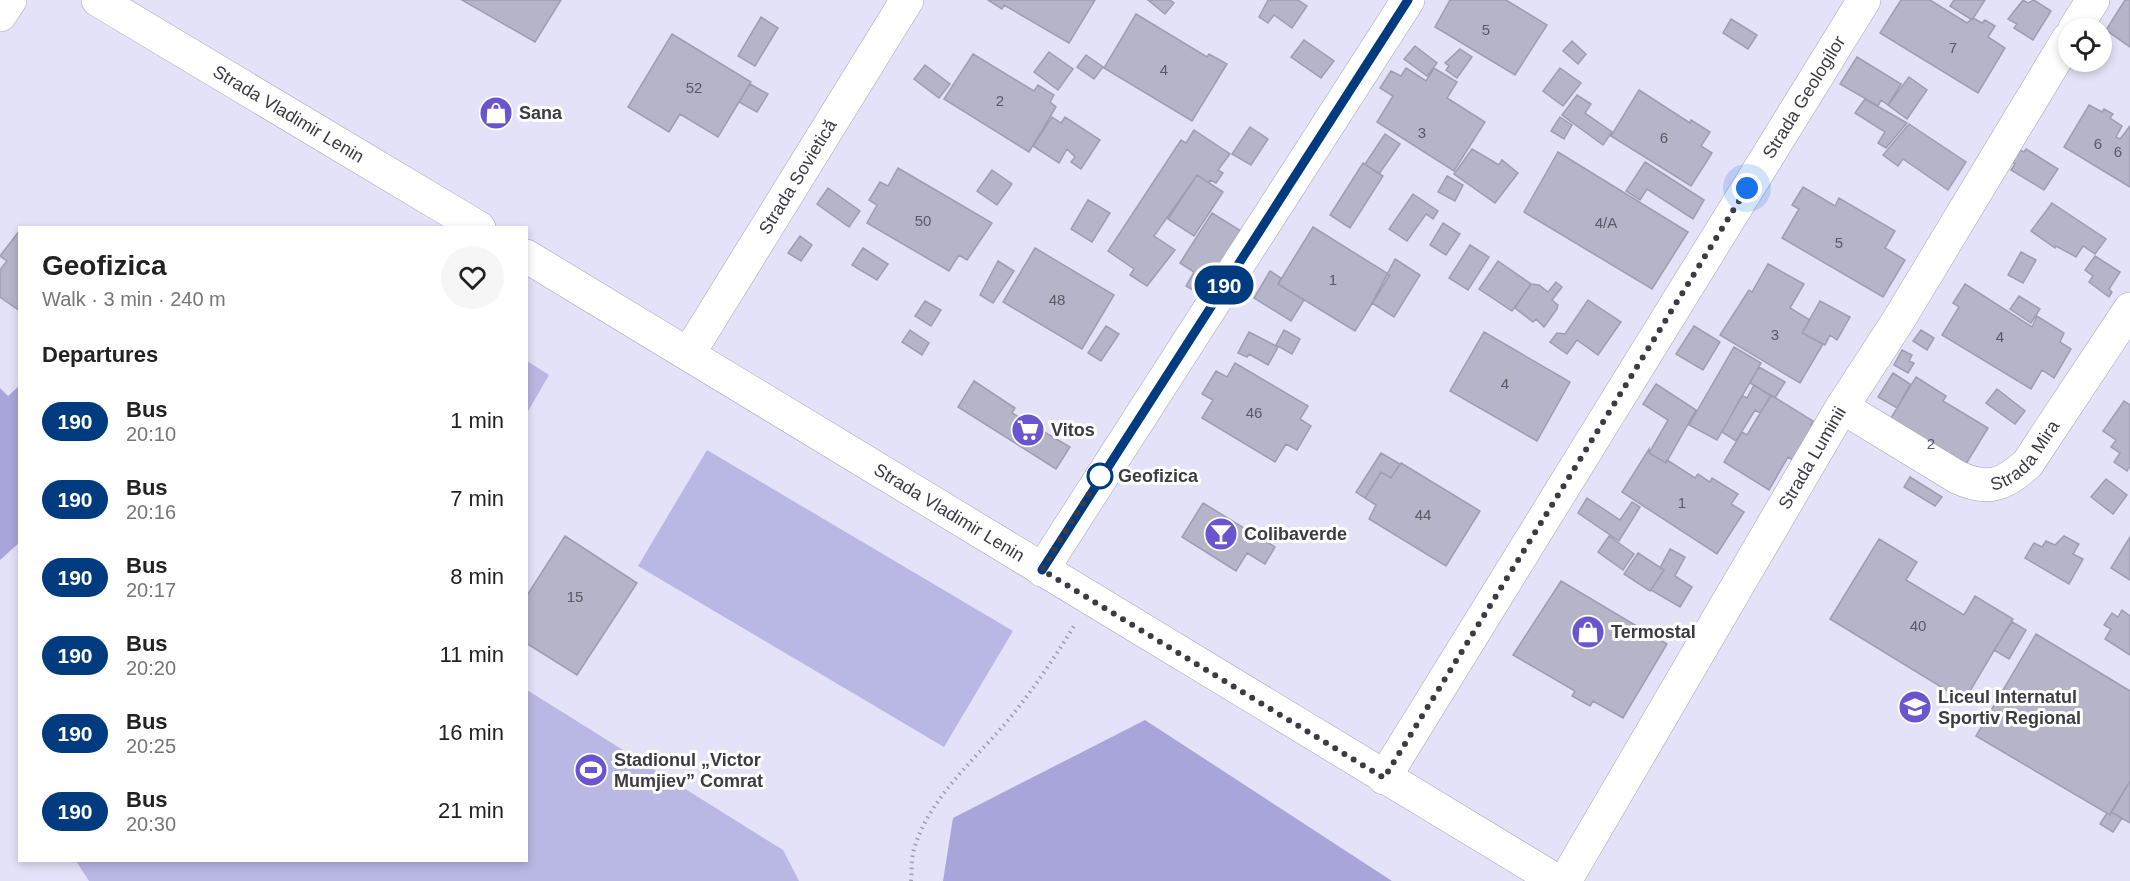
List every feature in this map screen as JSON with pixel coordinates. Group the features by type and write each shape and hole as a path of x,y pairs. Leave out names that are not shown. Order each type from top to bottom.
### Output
{"street":[{"path":"0,15 10,0"},
{"name":"Strada Vladimir Lenin","path":"98,0 476,226"},
{"name":"Strada Sovietică","path":"689,353 907,0"},
{"path":"1042,570 1408,0"},
{"name":"Strada Geologilor","path":"1384,778 1864,0"},
{"path":"2081,18 2093,0"},
{"name":"Strada Luminii","path":"1565,881 1842,407 1898,321 2058,56"},
{"name":"Strada Vladimir Lenin","path":"528,257 689,353 1090,600 1557,881"},
{"name":"Strada Mira","path":"1842,407 1957,477 1970,483 1988,485 2001,483 2014,477 2028,463 2130,309"}],"path":[{"path":"912,881 913,850 929,814 961,772 1005,724 1043,676 1090,600"}],"shaded area":[{"path":"528,362 549,375 528,411"},
{"path":"18,387 18,544 0,560 0,388 8,396"},
{"path":"707,450 1013,631 944,747 638,566"},
{"name":"Stadionul „Victor Mumjiev” Comrat","path":"528,691 783,850 799,881 89,881 77,862 528,862"},
{"path":"1145,720 1392,881 943,881 953,818"}],"building":[{"path":"462,0 561,0 535,42"},
{"path":"988,0 1095,0 1069,43 1004,5 1002,9"},
{"path":"1148,0 1170,0 1174,3 1165,14"},
{"path":"1268,0 1298,0 1307,6 1292,28 1274,15 1268,23 1259,17"},
{"path":"1450,0 1506,0 1547,25 1515,75 1435,27"},
{"path":"1901,0 1930,0 1967,23 1973,18 1982,23 1985,20 1995,26 1988,37 2005,48 1978,93 1880,33"},
{"path":"1954,0 1985,0 1972,20 1950,6"},
{"path":"2023,0 2028,3 2034,0 2051,11 2033,40 2014,28 2017,24 2008,19"},
{"path":"2125,0 2130,0 2130,47 2112,34 2112,21"},
{"path":"1136,14 1207,57 1209,54 1227,64 1192,121 1104,68"},
{"path":"761,17 778,28 755,66 738,56"},
{"path":"1731,19 1757,35 1748,49 1723,33"},
{"path":"672,34 751,82 718,137 680,114 669,132 628,107"},
{"path":"1304,40 1334,61 1321,78 1291,57"},
{"path":"1572,41 1586,54 1578,64 1563,51"},
{"path":"1415,46 1437,63 1427,76 1404,59"},
{"path":"1460,49 1472,57 1457,78 1446,70 1449,66 1445,63"},
{"path":"1049,52 1073,69 1058,90 1034,72"},
{"path":"973,54 1034,91 1038,85 1054,95 1050,102 1056,107 1029,152 944,99"},
{"path":"1086,55 1103,67 1094,79 1077,67"},
{"path":"1857,57 1901,84 1888,105 1881,100 1878,106 1840,84"},
{"path":"925,65 950,84 939,98 914,79"},
{"path":"1406,68 1426,81 1434,68 1457,82 1447,98 1485,122 1454,171 1377,122 1393,96 1380,88 1391,71 1401,76"},
{"path":"1560,68 1581,83 1563,106 1543,91"},
{"path":"1909,77 1927,90 1907,119 1888,105"},
{"path":"750,84 768,94 757,112 739,102"},
{"path":"1639,90 1690,123 1691,120 1710,132 1701,146 1712,153 1691,186 1611,136"},
{"path":"1577,95 1591,104 1585,113 1612,132 1603,145 1562,115"},
{"path":"1865,99 1907,123 1886,148 1878,143 1885,132 1855,113"},
{"path":"2089,105 2102,112 2104,109 2113,114 2110,118 2122,126 2116,137 2120,139 2130,126 2130,187 2064,147"},
{"path":"1052,117 1061,123 1065,117 1100,140 1081,169 1071,162 1075,157 1067,149 1059,163 1033,146"},
{"path":"1560,117 1572,125 1564,139 1551,131"},
{"path":"1909,124 1966,162 1948,190 1903,159 1898,166 1883,155"},
{"path":"1250,127 1268,139 1251,165 1232,154"},
{"path":"1194,130 1230,154 1218,170 1223,173 1216,183 1210,180 1209,183 1197,175 1154,236 1175,250 1147,286 1130,275 1134,269 1108,251 1181,140 1186,143"},
{"path":"1385,134 1400,144 1379,174 1365,164"},
{"path":"1472,149 1499,165 1502,160 1518,173 1495,203 1454,174"},
{"path":"2026,149 2058,169 2044,190 2011,170 2015,164 2012,162 2020,150 2024,152"},
{"path":"1558,152 1688,232 1652,289 1524,212"},
{"path":"1645,162 1704,200 1693,219 1647,189 1640,200 1626,191"},
{"path":"1363,163 1383,176 1350,228 1330,215"},
{"path":"898,168 992,223 967,260 959,255 949,271 867,223 877,205 869,200 880,182 888,186"},
{"path":"992,170 1012,184 997,205 977,191"},
{"path":"1197,175 1223,192 1194,236 1168,219"},
{"path":"1447,176 1463,185 1455,201 1438,192"},
{"path":"1803,187 1835,206 1839,198 1895,231 1885,248 1905,260 1883,297 1782,238 1799,209 1792,205"},
{"path":"828,188 860,211 849,227 817,204"},
{"path":"1413,194 1438,211 1433,219 1426,214 1407,241 1389,229"},
{"path":"1088,200 1110,213 1092,242 1071,229"},
{"path":"2052,203 2106,239 2095,254 2083,246 2076,257 2056,246 2055,248 2031,231"},
{"path":"1212,213 1241,231 1200,294 1186,286 1194,272 1180,263"},
{"path":"1443,223 1460,234 1446,255 1430,245"},
{"path":"1313,227 1390,275 1355,331 1278,284"},
{"path":"18,233 18,310 0,297 0,270 7,261 0,256"},
{"path":"800,236 812,245 801,261 788,253"},
{"path":"1470,245 1489,257 1468,290 1449,278"},
{"path":"863,248 888,264 877,280 852,265"},
{"path":"1035,248 1114,295 1082,349 1003,302"},
{"path":"2021,252 2036,260 2023,283 2008,275"},
{"path":"2095,256 2120,272 2109,289 2112,292 2109,297 2089,282 2093,276 2085,270"},
{"path":"1395,259 1420,275 1394,317 1372,303"},
{"path":"998,261 1014,271 993,303 980,295"},
{"path":"1498,261 1531,284 1512,311 1479,289"},
{"path":"1768,264 1804,284 1790,308 1810,320 1802,333 1823,344 1800,383 1720,335 1749,290 1752,292"},
{"path":"1270,271 1281,278 1278,284 1304,300 1291,321 1254,298"},
{"path":"1556,282 1562,287 1552,300 1558,305 1557,309 1544,327 1536,319 1533,322 1515,308 1531,284 1539,285 1548,292"},
{"path":"1965,284 2032,327 2037,316 2064,333 2060,342 2071,349 2054,378 2042,370 2031,389 1942,335 1959,307 1953,303"},
{"path":"2019,296 2040,309 2031,323 2010,309"},
{"path":"1588,300 1621,322 1598,355 1577,340 1567,354 1550,342 1557,333 1565,334"},
{"path":"925,301 941,310 931,326 915,316"},
{"path":"1820,301 1850,317 1837,340 1830,335 1825,345 1802,333"},
{"path":"1106,326 1119,334 1101,361 1088,353"},
{"path":"1694,326 1720,342 1703,370 1676,354"},
{"path":"910,330 929,343 922,355 902,342"},
{"path":"1284,330 1300,339 1292,354 1276,345"},
{"path":"1921,330 1934,338 1927,350 1913,341"},
{"path":"1249,332 1278,347 1268,365 1249,354 1247,357 1238,353"},
{"path":"1484,332 1570,382 1537,441 1450,391"},
{"path":"1734,347 1761,363 1717,440 1689,425"},
{"path":"1902,350 1912,355 1909,361 1914,363 1908,373 1894,365"},
{"path":"1235,363 1308,406 1300,419 1311,426 1297,450 1286,444 1275,462 1202,418 1213,400 1202,394 1216,371 1227,377"},
{"path":"1759,367 1785,382 1775,398 1750,383"},
{"path":"1893,373 1910,384 1897,408 1878,397"},
{"path":"1916,377 1946,396 1943,401 1988,428 1958,477 1883,431"},
{"path":"974,381 1015,408 1012,413 1070,447 1056,469 958,407"},
{"path":"1656,384 1696,410 1666,463 1649,453 1668,420 1643,404"},
{"path":"1754,385 1771,396 1760,413 1755,410 1736,441 1722,432 1740,399 1743,396 1747,398"},
{"path":"1997,389 2025,411 2015,424 1986,403"},
{"path":"1771,395 1813,421 1811,425 1818,430 1798,463 1788,457 1769,490 1724,462 1742,432 1747,435"},
{"path":"2124,401 2130,405 2130,466 2127,471 2114,462 2120,453 2111,447 2116,440 2103,431"},
{"path":"1649,449 1649,453 1666,463 1667,460 1695,478 1698,474 1710,482 1712,478 1738,494 1731,504 1744,512 1717,554 1622,492"},
{"path":"1381,453 1400,464 1391,478 1381,472 1365,498 1356,492"},
{"path":"1401,463 1480,511 1446,566 1369,519 1376,505 1365,498 1381,472 1391,478"},
{"path":"1910,477 1942,497 1935,506 1904,487"},
{"path":"2106,479 2127,495 2113,514 2091,497"},
{"path":"1587,498 1620,520 1632,502 1640,507 1619,541 1578,513"},
{"path":"1203,503 1275,547 1265,564 1247,553 1236,571 1182,537"},
{"path":"565,536 637,583 577,675 528,644 528,594"},
{"path":"1609,536 1634,554 1623,570 1598,552"},
{"path":"2064,536 2079,544 2073,554 2083,559 2069,584 2025,558 2034,543 2042,547 2046,541 2055,545"},
{"path":"2130,537 2130,580 2111,568"},
{"path":"1879,539 1917,562 1906,580 1964,615 1975,596 2013,619 1964,701 1830,619"},
{"path":"1670,549 1685,557 1675,576 1692,587 1680,607 1651,590 1664,570 1660,568"},
{"path":"1638,553 1664,570 1650,591 1624,574"},
{"path":"1561,581 1667,644 1623,718 1593,701 1590,706 1572,696 1575,691 1513,655"},
{"path":"2122,610 2130,616 2130,655 2105,639 2111,629 2104,625 2112,613 2118,617"},
{"path":"2012,622 2026,630 2009,659 1994,650"},
{"path":"2036,634 2130,691 2130,781 2110,815 1976,736"},
{"path":"2130,781 2130,823 2111,812"},
{"path":"2111,812 2122,818 2113,832 2100,824 2107,813 2110,815"}],"bus line":[{"name":"190","path":"1042,570 1408,0"}],"place":[{"name":"Sana","path":"496,113"},
{"name":"Vitos","path":"1028,430"},
{"name":"Geofizica","path":"1100,476"},
{"name":"Colibaverde","path":"1221,534"},
{"name":"Termostal","path":"1588,632"},
{"name":"Liceul Internatul Sportiv Regional","path":"1915,707"},
{"name":"Stadionul „Victor Mumjiev” Comrat","path":"591,770"}],"route":[{"path":"1100,476 1042,570 1384,778 1747,188"}]}
